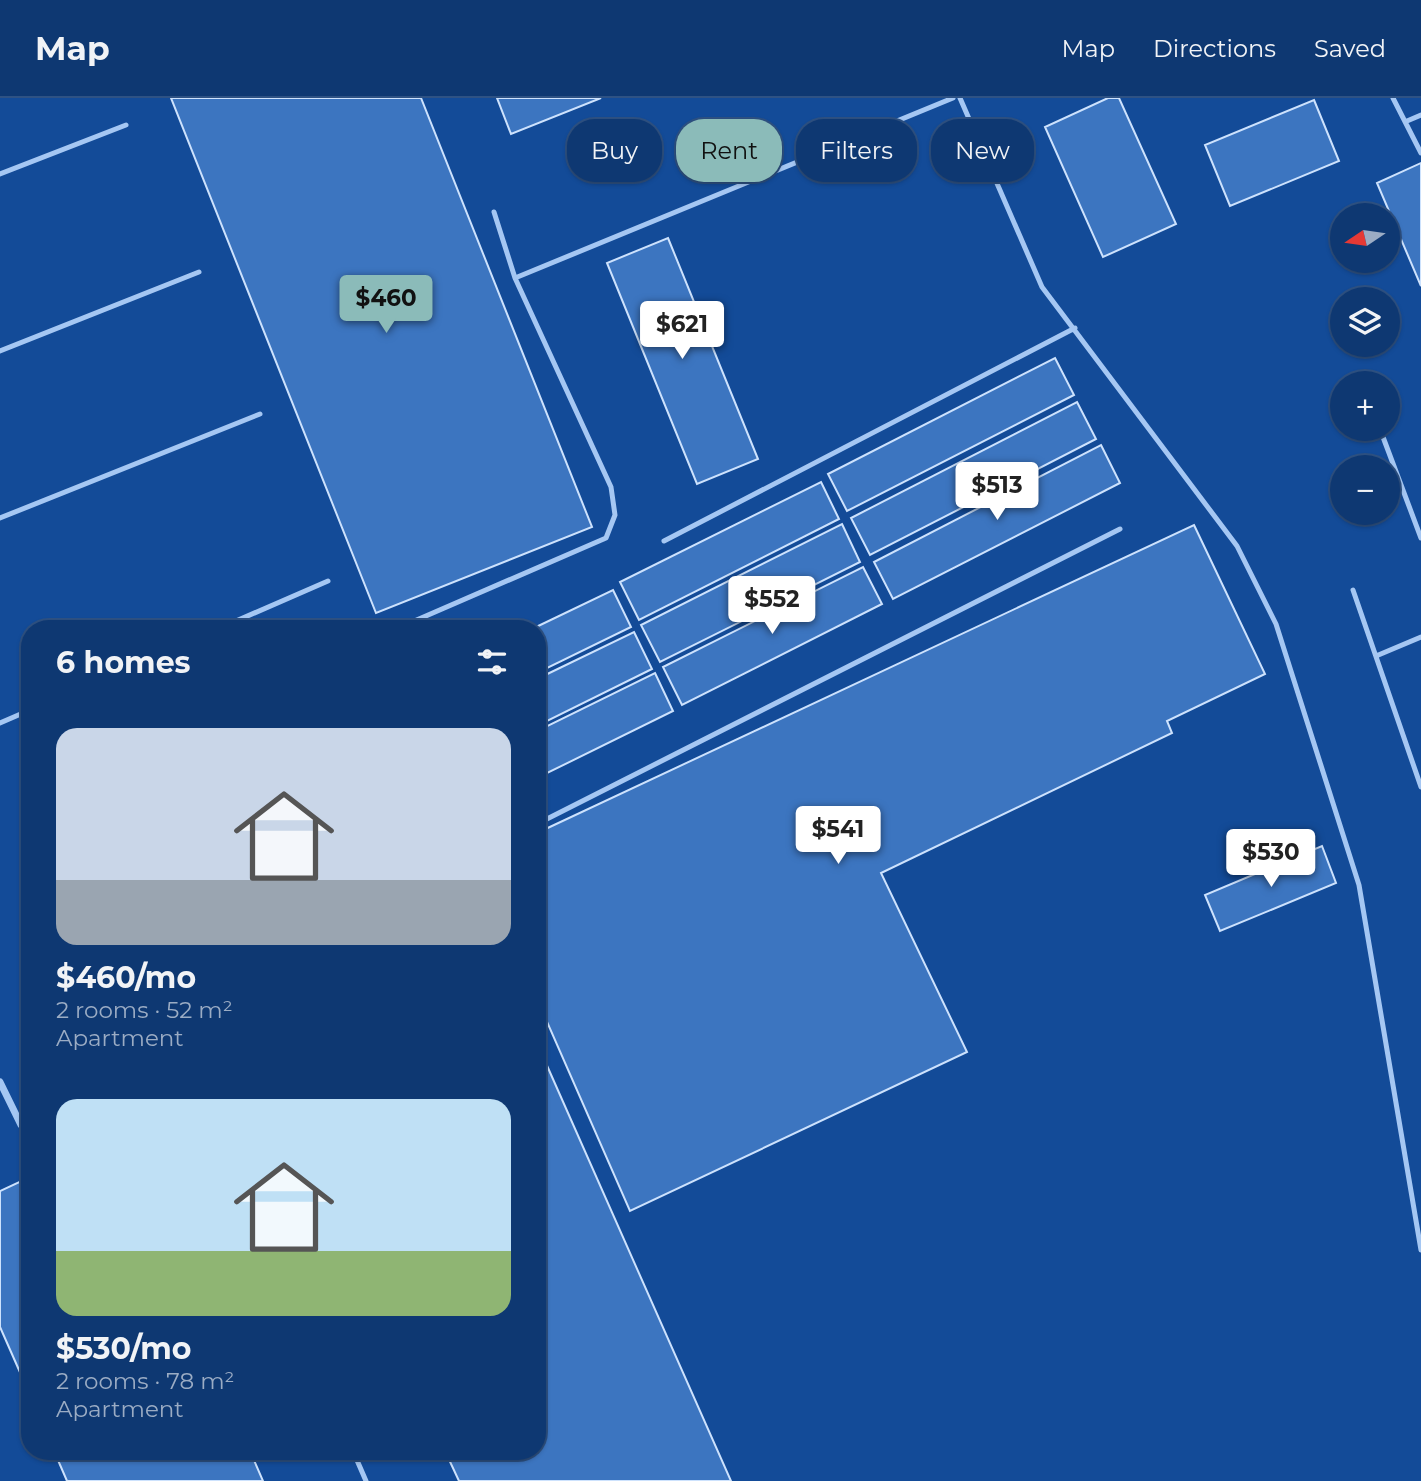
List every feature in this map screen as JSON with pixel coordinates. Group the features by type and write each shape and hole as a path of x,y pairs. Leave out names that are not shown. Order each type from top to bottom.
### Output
{"street":[{"path":"0,1083 21,1125"}],"lane":[{"path":"515,278 953,98"},
{"path":"960,98 1042,287 1076,328 1237,546 1276,625 1359,885 1421,1250"},
{"path":"1393,98 1421,153"},
{"path":"1407,121 1421,114"},
{"path":"0,174 126,125"},
{"path":"417,620 606,538 615,514 611,487 515,278 494,212"},
{"path":"0,351 199,272"},
{"path":"664,541 1076,328"},
{"path":"0,518 260,414"},
{"path":"1385,441 1421,538"},
{"path":"546,819 1120,529"},
{"path":"238,620 328,581"},
{"path":"1353,590 1421,788"},
{"path":"1376,656 1421,637"},
{"path":"0,723 21,714"},
{"path":"357,1460 366,1481"}],"building":[{"path":"171,98 421,98 592,527 376,613"},
{"path":"497,98 601,98 511,134"},
{"path":"1108,98 1119,98 1176,224 1103,257 1045,127"},
{"path":"1314,100 1339,161 1230,206 1205,145"},
{"path":"1421,163 1421,286 1400,237 1400,203 1386,203 1377,183"},
{"path":"668,238 758,459 697,484 607,263"},
{"path":"1055,358 1074,395 847,511 828,474"},
{"path":"1077,402 1096,439 870,555 851,518"},
{"path":"1101,445 1120,483 893,599 874,562"},
{"path":"821,482 839,519 639,620 620,582"},
{"path":"842,524 860,562 660,662 641,625"},
{"path":"1194,525 1265,674 1167,721 1172,733 881,873 967,1052 630,1211 546,1020 546,829"},
{"path":"863,567 882,604 682,705 663,667"},
{"path":"613,590 631,627 546,669 546,622"},
{"path":"634,632 652,669 546,722 546,675"},
{"path":"655,673 673,711 546,774 546,727"},
{"path":"1322,846 1336,883 1220,931 1205,895"},
{"path":"546,1063 731,1481 459,1481 449,1460 546,1460"},
{"path":"21,1181 21,1375 0,1327 0,1191"},
{"path":"58,1460 254,1460 263,1481 67,1481"}]}
